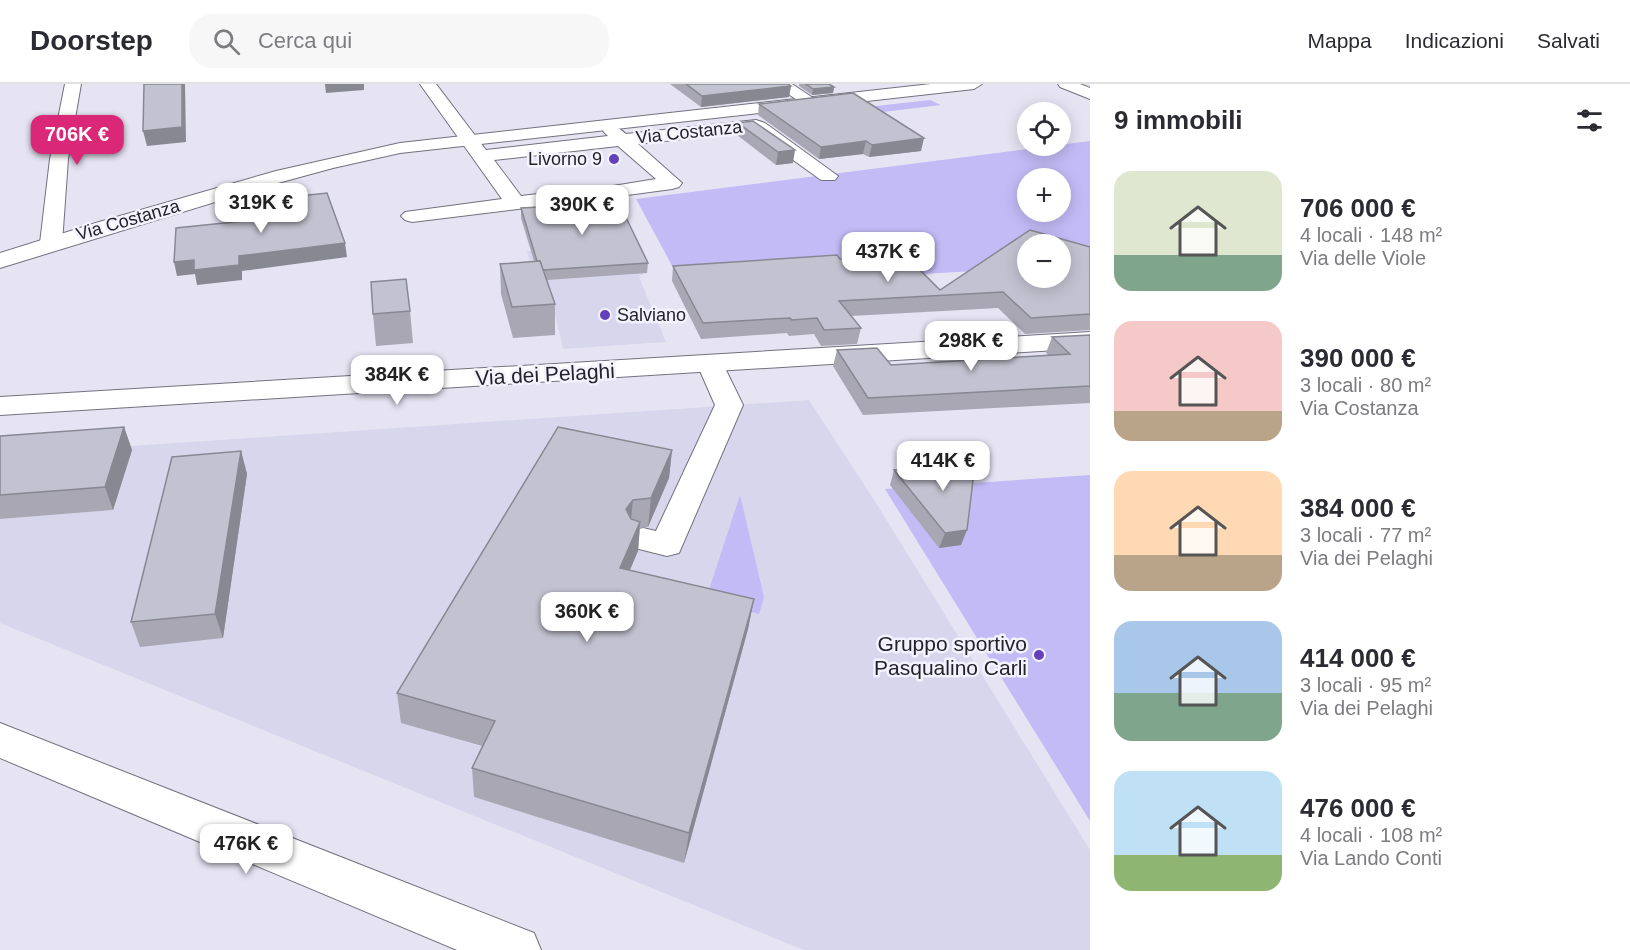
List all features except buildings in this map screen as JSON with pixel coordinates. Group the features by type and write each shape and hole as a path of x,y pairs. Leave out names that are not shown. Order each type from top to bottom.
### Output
{"street":[{"path":"51,243 59,159 73,84"},
{"path":"428,84 516,203"},
{"path":"781,84 811,102"},
{"name":"Via Costanza","path":"474,148 605,125 948,85 974,84"},
{"path":"1066,84 1090,94"},
{"name":"Via Costanza","path":"735,110 828,176"},
{"name":"Via Costanza","path":"605,125 672,183 620,190"},
{"name":"Via Costanza","path":"0,261 51,243 324,164 400,148 474,148 622,140 756,125"},
{"path":"412,216 590,194"},
{"name":"Via dei Pelaghi","path":"0,406 1090,339"},
{"path":"658,525 729,405 710,364"},
{"path":"0,740 516,950"}],"shaded area":[{"path":"930,100 941,105 858,115 849,109"},
{"path":"1090,141 1090,264 1071,251 1071,234 1017,234 1017,269 923,274 676,273 636,199 1017,150 1017,156 1071,156 1071,143"},
{"name":"Salviano","path":"633,246 645,272 639,277 666,342 563,349 549,288 535,287 527,251"},
{"path":"809,400 878,506 1090,850 1090,950 804,950 0,623 0,519 113,510 0,455","holes":["669,478 618,597 684,862 474,797 496,751 401,722"]},
{"name":"Gruppo sportivo Pasqualino Carli","path":"1090,475 1090,821 885,489"},
{"path":"740,495 764,597 759,614 706,599"}],"place":[{"name":"Livorno 9","path":"614,159"},
{"name":"Salviano","path":"605,315"},
{"name":"Gruppo sportivo Pasqualino Carli","path":"1039,655"}]}
